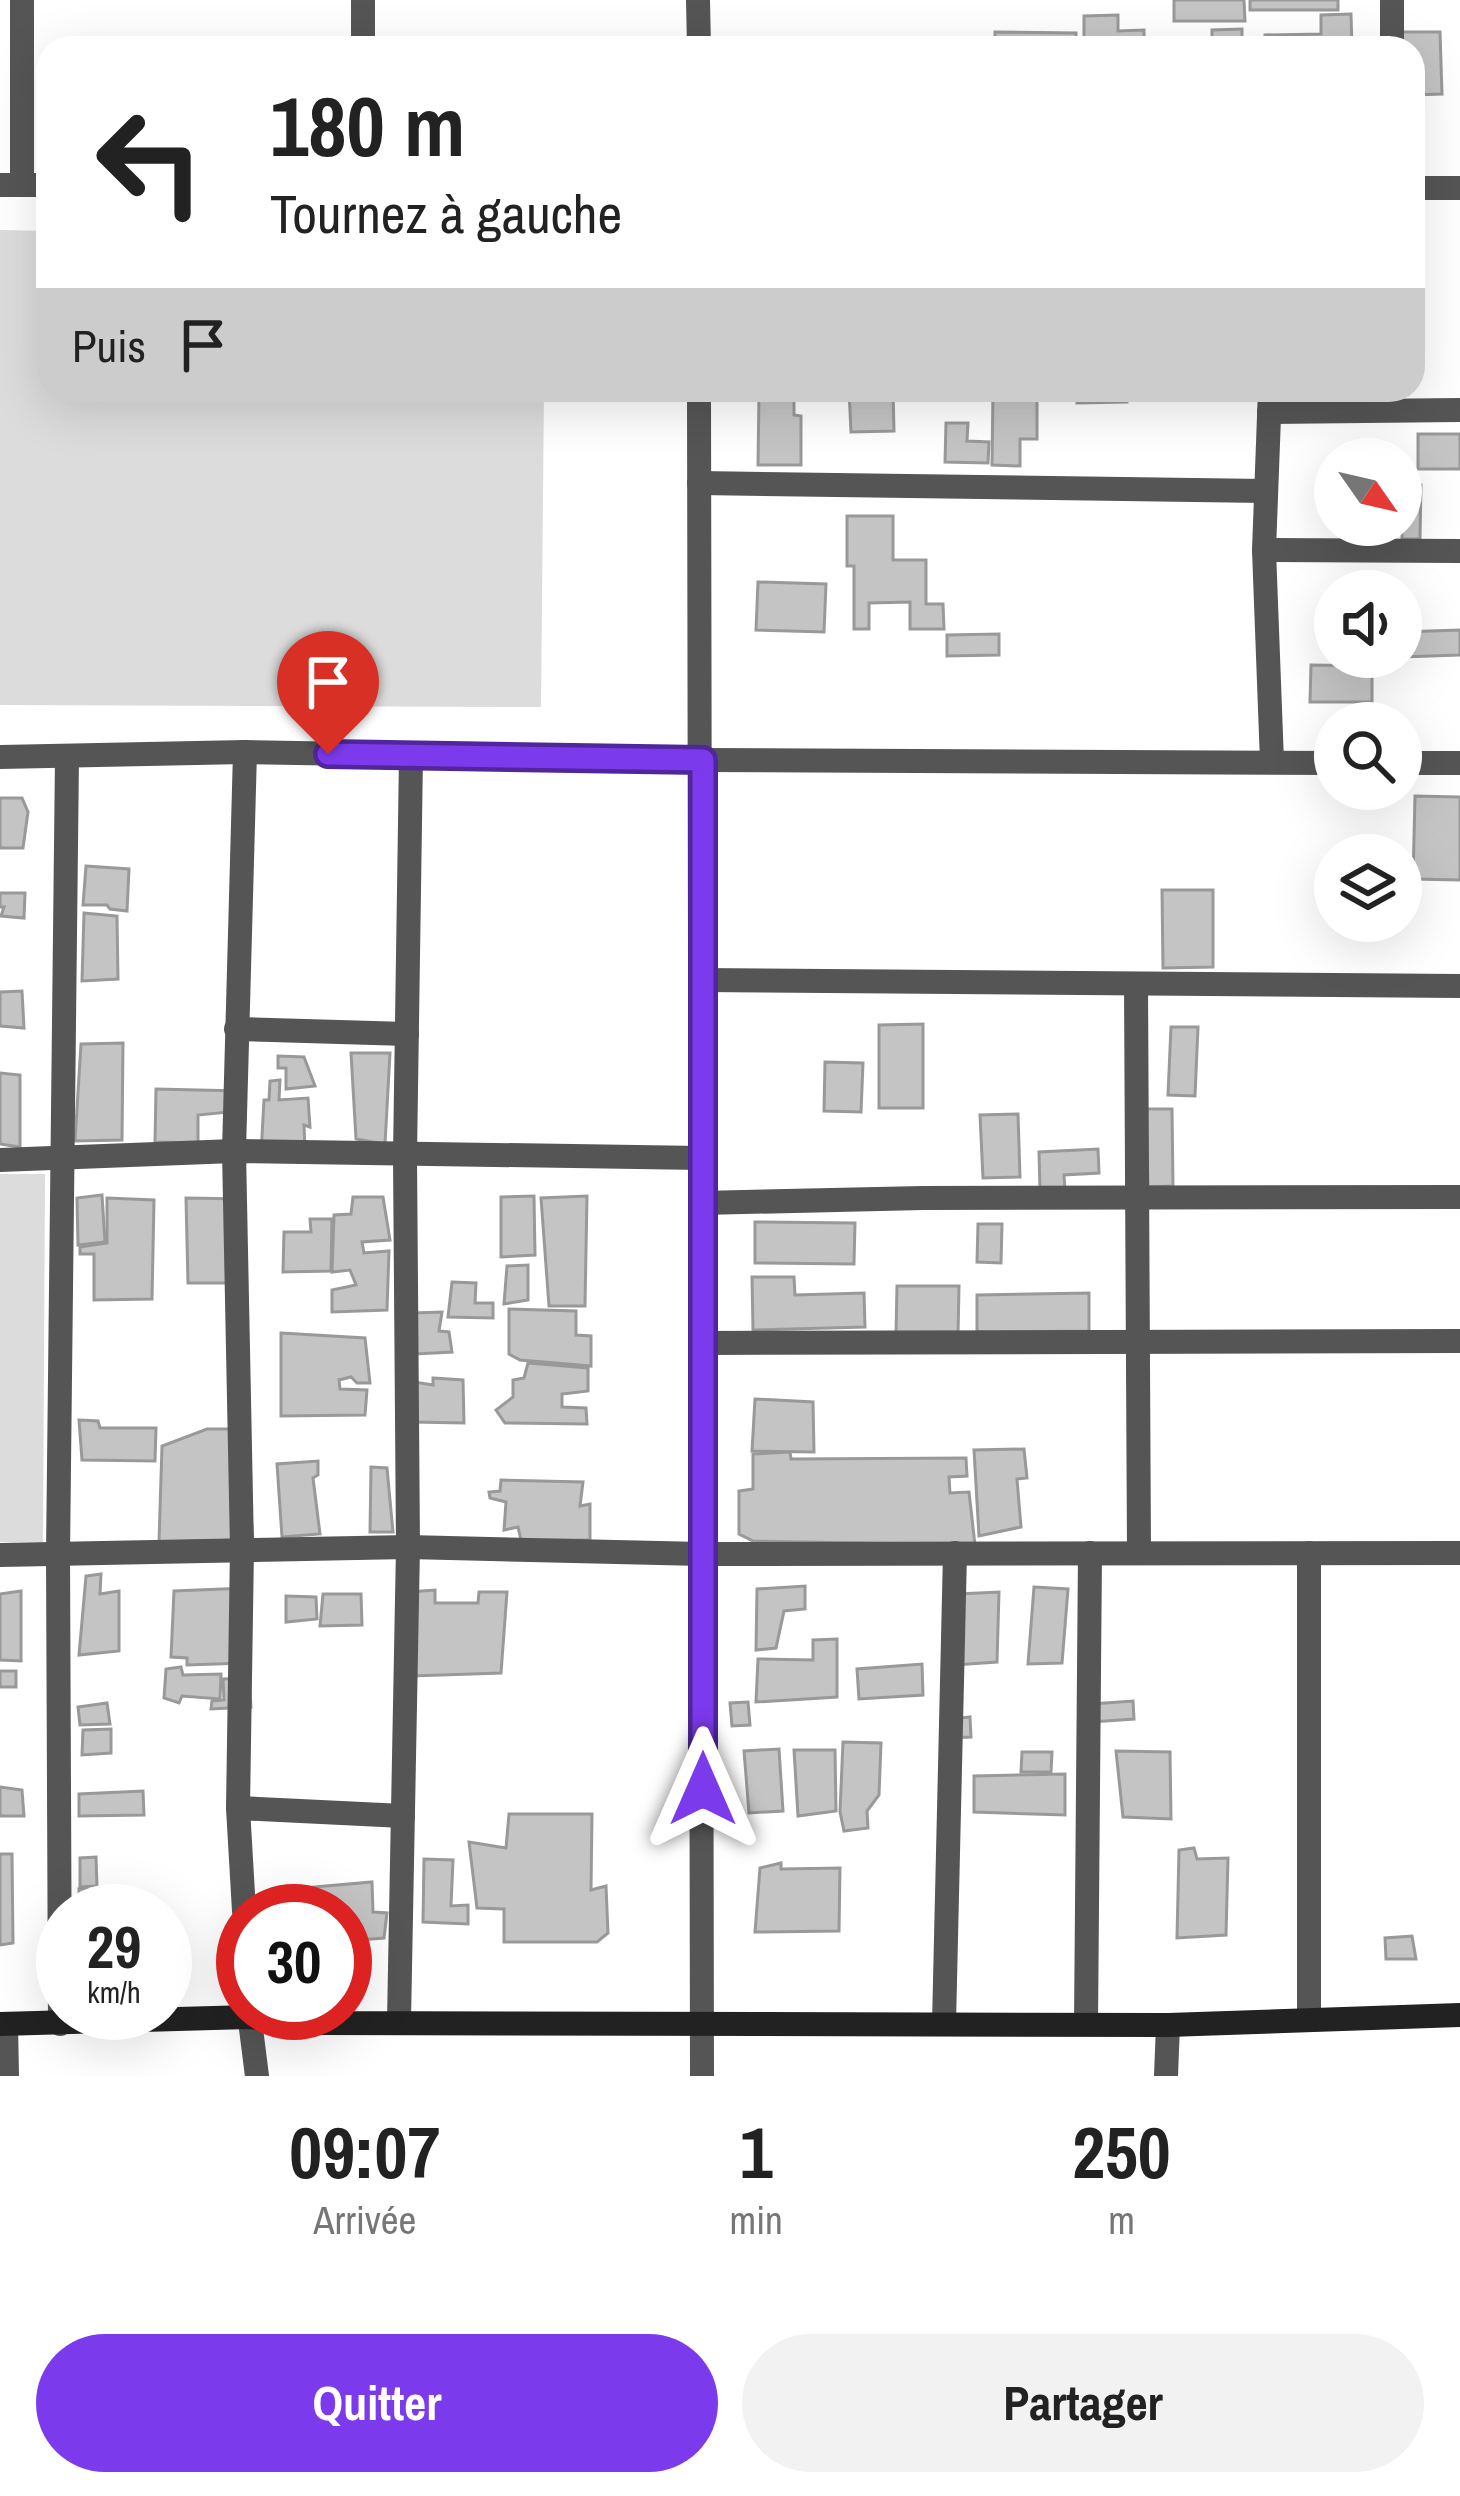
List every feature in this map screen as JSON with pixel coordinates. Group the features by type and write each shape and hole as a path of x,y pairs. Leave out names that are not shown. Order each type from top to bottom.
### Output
{"main road":[{"path":"372,2022 1168,2025 1460,2015"},
{"path":"3,2024 36,2024"}],"street":[{"path":"22,0 23,185"},
{"path":"363,0 363,36"},
{"path":"698,0 698,36"},
{"path":"1392,0 1392,36"},
{"path":"1425,188 1460,188"},
{"path":"699,402 701,2076"},
{"path":"1270,402 1264,550 1272,762"},
{"path":"1291,402 1460,410"},
{"path":"699,483 1265,491"},
{"path":"1264,550 1460,551"},
{"path":"0,757 245,752 1314,763"},
{"path":"242,1884 234,1151 245,752"},
{"path":"399,2021 408,1547 405,1156 411,756"},
{"path":"59,1884 58,1555 67,758"},
{"path":"1422,763 1460,763"},
{"path":"701,980 1460,986"},
{"path":"1136,984 1139,1553"},
{"path":"236,1029 406,1034"},
{"path":"0,1160 234,1151 701,1158"},
{"path":"701,1203 1460,1197"},
{"path":"701,1343 1460,1341"},
{"path":"0,1555 408,1547 702,1554 1460,1553"},
{"path":"1309,1552 1310,2017"},
{"path":"944,2024 955,1553"},
{"path":"1086,2024 1090,1553"},
{"path":"238,1808 403,1816"},
{"path":"3,2024 7,2076"},
{"path":"1166,2076 1168,2025"},
{"path":"252,2040 257,2076"}],"shaded area":[{"path":"0,230 36,231 36,402 544,402 541,707 0,705"},
{"path":"0,1174 45,1174 43,1542 0,1542"}],"building":[{"path":"1174,0 1244,0 1245,21 1174,21"},
{"path":"1250,0 1338,0 1338,10 1250,10"},
{"path":"1351,14 1352,36 1265,36 1321,34 1321,15"},
{"path":"1118,15 1118,31 1144,30 1144,36 1084,36 1084,16"},
{"path":"1242,29 1242,36 1212,36 1212,30"},
{"path":"995,32 1076,33 1076,36 995,36"},
{"path":"1398,32 1440,32 1442,94 1425,95 1425,36 1398,36"},
{"path":"759,402 794,402 794,415 801,416 801,465 758,465"},
{"path":"850,402 893,402 894,431 851,432"},
{"path":"993,402 1037,402 1037,439 1020,439 1020,466 992,465"},
{"path":"946,423 968,423 967,441 989,442 988,463 945,462"},
{"path":"1418,434 1460,434 1460,469 1422,469 1422,438"},
{"path":"847,516 893,516 893,560 926,560 926,604 943,604 944,629 910,629 910,602 869,603 869,629 854,629 854,566 847,566"},
{"path":"758,582 826,584 824,632 756,630"},
{"path":"1460,630 1460,655 1422,656 1422,631"},
{"path":"999,634 999,655 947,656 947,635"},
{"path":"1311,665 1314,678 1372,678 1372,702 1310,702"},
{"path":"1422,796 1460,797 1460,880 1422,879 1422,834 1414,834 1415,810 1422,810"},
{"path":"0,798 22,798 28,812 23,848 0,848"},
{"path":"86,866 129,869 127,911 83,905"},
{"path":"1162,890 1213,890 1213,967 1163,968"},
{"path":"0,893 25,893 24,918 1,916"},
{"path":"84,913 117,916 118,979 82,981"},
{"path":"22,991 24,1028 0,1026 0,992"},
{"path":"923,1024 923,1108 879,1108 879,1025"},
{"path":"1171,1027 1198,1027 1195,1096 1168,1095"},
{"path":"123,1043 122,1140 75,1141 81,1044"},
{"path":"351,1053 390,1053 385,1144 356,1139"},
{"path":"278,1056 304,1057 315,1086 286,1089 286,1068 278,1068"},
{"path":"825,1062 863,1063 861,1112 824,1111"},
{"path":"0,1073 20,1075 20,1147 0,1144"},
{"path":"280,1080 279,1100 308,1098 310,1127 304,1125 305,1150 261,1154 264,1100 269,1100 270,1081"},
{"path":"156,1089 240,1091 239,1111 198,1115 198,1143 155,1142"},
{"path":"1146,1109 1172,1109 1173,1186 1148,1187"},
{"path":"1018,1114 1020,1177 983,1178 980,1115"},
{"path":"1098,1149 1099,1173 1064,1175 1065,1190 1040,1191 1039,1152"},
{"path":"102,1195 105,1242 78,1245 77,1198"},
{"path":"534,1196 535,1255 501,1257 501,1197"},
{"path":"587,1196 585,1306 549,1306 541,1198"},
{"path":"353,1197 383,1197 390,1240 362,1242 364,1253 389,1251 387,1310 332,1312 332,1290 356,1285 350,1270 332,1272 334,1215 351,1214"},
{"path":"107,1198 154,1200 152,1299 94,1300 94,1254 80,1254 80,1247 107,1243"},
{"path":"186,1198 245,1199 245,1283 188,1283"},
{"path":"310,1219 332,1219 331,1271 283,1272 284,1232 311,1232"},
{"path":"755,1222 855,1223 854,1264 755,1263"},
{"path":"978,1224 1002,1224 1001,1263 977,1262"},
{"path":"528,1265 528,1300 504,1304 507,1266"},
{"path":"752,1277 794,1277 795,1295 864,1293 865,1327 753,1330"},
{"path":"452,1282 476,1283 475,1303 493,1303 493,1318 448,1317"},
{"path":"897,1286 959,1286 958,1335 896,1334"},
{"path":"1089,1293 1089,1331 977,1332 977,1295"},
{"path":"509,1309 576,1311 576,1335 591,1336 591,1366 520,1360 509,1354"},
{"path":"442,1312 439,1331 449,1332 452,1352 416,1354 414,1313"},
{"path":"281,1333 365,1338 370,1383 357,1383 351,1377 339,1380 340,1389 367,1390 365,1415 281,1416"},
{"path":"528,1363 588,1368 588,1391 562,1394 562,1407 586,1408 587,1424 505,1423 496,1410 513,1397 513,1380 524,1378"},
{"path":"433,1378 463,1380 464,1423 412,1422 414,1382 433,1385"},
{"path":"755,1399 813,1402 814,1452 752,1451"},
{"path":"79,1420 98,1421 100,1428 156,1428 155,1461 82,1460"},
{"path":"207,1429 244,1429 253,1540 159,1542 162,1446"},
{"path":"1024,1449 1027,1478 1017,1479 1021,1527 979,1536 974,1450"},
{"path":"790,1452 791,1459 966,1458 967,1476 949,1477 950,1493 969,1492 975,1545 753,1541 739,1534 739,1491 753,1489 753,1454"},
{"path":"318,1461 318,1475 313,1478 320,1534 282,1537 277,1464"},
{"path":"371,1467 387,1468 393,1532 370,1532"},
{"path":"501,1480 583,1482 580,1506 590,1504 590,1540 521,1540 518,1527 504,1530 506,1502 490,1498 489,1492 500,1491"},
{"path":"101,1574 100,1594 119,1591 119,1651 79,1655 86,1576"},
{"path":"805,1586 805,1609 784,1611 776,1648 756,1650 757,1589"},
{"path":"1034,1587 1068,1589 1062,1663 1028,1664"},
{"path":"246,1588 245,1663 187,1665 187,1658 171,1657 174,1591"},
{"path":"435,1590 435,1603 478,1603 479,1592 507,1592 501,1673 412,1676 408,1592"},
{"path":"21,1591 21,1661 0,1660 0,1594"},
{"path":"999,1592 997,1662 955,1665 958,1594"},
{"path":"323,1594 361,1594 362,1625 320,1626"},
{"path":"286,1596 316,1597 317,1619 286,1622"},
{"path":"837,1639 837,1697 756,1702 758,1659 813,1660 813,1640"},
{"path":"922,1664 923,1695 859,1699 857,1669"},
{"path":"181,1667 183,1675 221,1674 220,1699 182,1696 179,1703 164,1698 166,1669"},
{"path":"0,1671 16,1671 16,1687 0,1687"},
{"path":"249,1678 251,1707 211,1709 212,1701 224,1700 223,1679"},
{"path":"1133,1701 1134,1719 1092,1722 1091,1704"},
{"path":"748,1702 750,1725 732,1726 730,1703"},
{"path":"107,1703 110,1724 80,1725 78,1707"},
{"path":"970,1717 971,1737 951,1738 950,1719"},
{"path":"111,1729 111,1753 82,1755 83,1730"},
{"path":"843,1742 881,1743 879,1795 867,1811 868,1828 844,1831 840,1812"},
{"path":"779,1749 783,1811 749,1813 744,1751"},
{"path":"794,1750 835,1750 836,1811 798,1816"},
{"path":"1116,1751 1170,1752 1171,1819 1123,1817"},
{"path":"1022,1752 1052,1752 1051,1772 1021,1772"},
{"path":"1065,1774 1065,1815 974,1812 974,1776"},
{"path":"0,1787 22,1790 24,1816 0,1816"},
{"path":"143,1791 144,1815 79,1816 79,1794"},
{"path":"509,1814 592,1814 591,1890 606,1886 608,1933 597,1942 504,1942 504,1909 477,1908 469,1842 506,1848"},
{"path":"1194,1848 1197,1859 1228,1858 1226,1935 1177,1938 1179,1850"},
{"path":"0,1854 12,1854 13,1943 0,1945"},
{"path":"96,1857 97,1884 80,1884 80,1858"},
{"path":"424,1859 453,1860 451,1906 468,1905 468,1924 423,1922"},
{"path":"781,1863 781,1869 840,1868 839,1931 755,1932 760,1868"},
{"path":"372,1882 373,1912 387,1913 384,1938 372,1939 372,1884 349,1884"},
{"path":"1412,1936 1416,1959 1386,1959 1385,1938"}],"route":[{"path":"328,754 703,760 703,1789"}]}
